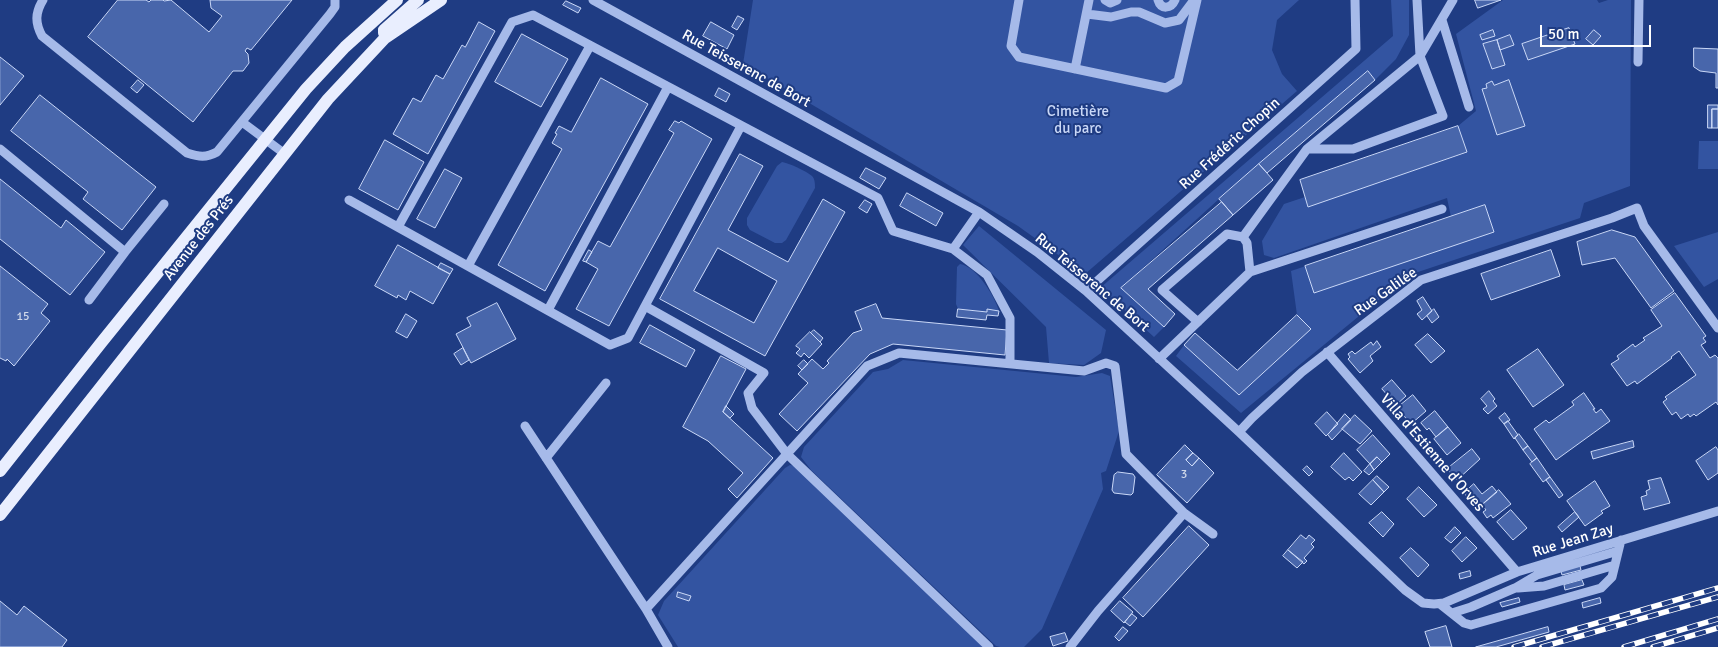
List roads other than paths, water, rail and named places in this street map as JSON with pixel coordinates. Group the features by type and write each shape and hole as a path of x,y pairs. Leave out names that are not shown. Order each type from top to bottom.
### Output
{"main road":[{"name":"Avenue des Prés","path":"0,471 306,89 345,47 397,0"},
{"path":"385,38 384,30 418,0"},
{"name":"Avenue des Prés","path":"0,515 328,99 385,38 441,0"}],"street":[{"path":"43,0 36,18 42,36 187,153 198,157 209,156 217,152 330,14 335,7 335,0"},
{"path":"1019,0 1011,46 1019,57 1166,88 1178,81 1196,0"},
{"path":"1075,69 1089,0"},
{"path":"1105,0 1110,3 1117,0"},
{"path":"1158,0 1159,4 1168,8 1174,0"},
{"path":"1086,14 1111,17 1139,12 1165,23 1178,20 1196,0"},
{"name":"Rue Frédéric Chopin","path":"1086,291 1356,49 1356,0"},
{"path":"1307,149 1353,149 1444,116 1420,56 1417,0"},
{"path":"1243,237 1307,149 1420,56 1453,0"},
{"path":"1638,62 1639,0"},
{"name":"Rue Teisserenc de Bort","path":"595,1 979,212 1036,252 1086,291 1239,432 1405,590 1422,603 1440,604"},
{"path":"398,227 512,22 533,15 878,198 893,231 953,249 987,275 1010,318 1010,363"},
{"path":"1442,20 1469,107"},
{"path":"468,266 590,46"},
{"path":"548,310 668,87"},
{"path":"242,122 285,154"},
{"path":"349,200 610,345 628,338 741,126"},
{"path":"0,148 125,252"},
{"path":"89,300 164,204"},
{"name":"Rue Galilée","path":"1239,432 1295,379 1327,352 1421,280 1637,208 1644,226 1718,328"},
{"path":"1159,359 1250,272 1442,209"},
{"path":"953,249 979,212"},
{"path":"1198,322 1162,290 1227,234 1243,237 1247,243 1250,272"},
{"path":"645,306 764,372 748,393 752,408 787,454 989,647"},
{"name":"Villa d'Estienne d'Orves","path":"1327,352 1517,572"},
{"path":"646,609 867,366 899,353 1084,370 1106,363 1115,366 1126,454 1184,513 1213,534"},
{"path":"546,458 606,383"},
{"path":"525,426 646,609 668,647"},
{"name":"Rue Jean Zay","path":"1440,604 1517,572 1718,511"},
{"path":"1070,647 1098,611 1184,513"},
{"path":"1440,604 1464,623 1471,625 1601,588 1612,577 1621,540"},
{"path":"1452,613 1472,607 1515,588 1537,575 1618,551"},
{"path":"1515,588 1544,586 1615,565"}],"railway":[{"path":"1514,647 1718,588"},
{"path":"1542,647 1718,597"},
{"path":"1624,647 1718,619"},
{"path":"1653,647 1718,628"}],"park label":[{"name":"Cimetière du parc","path":"1078,120"}]}
